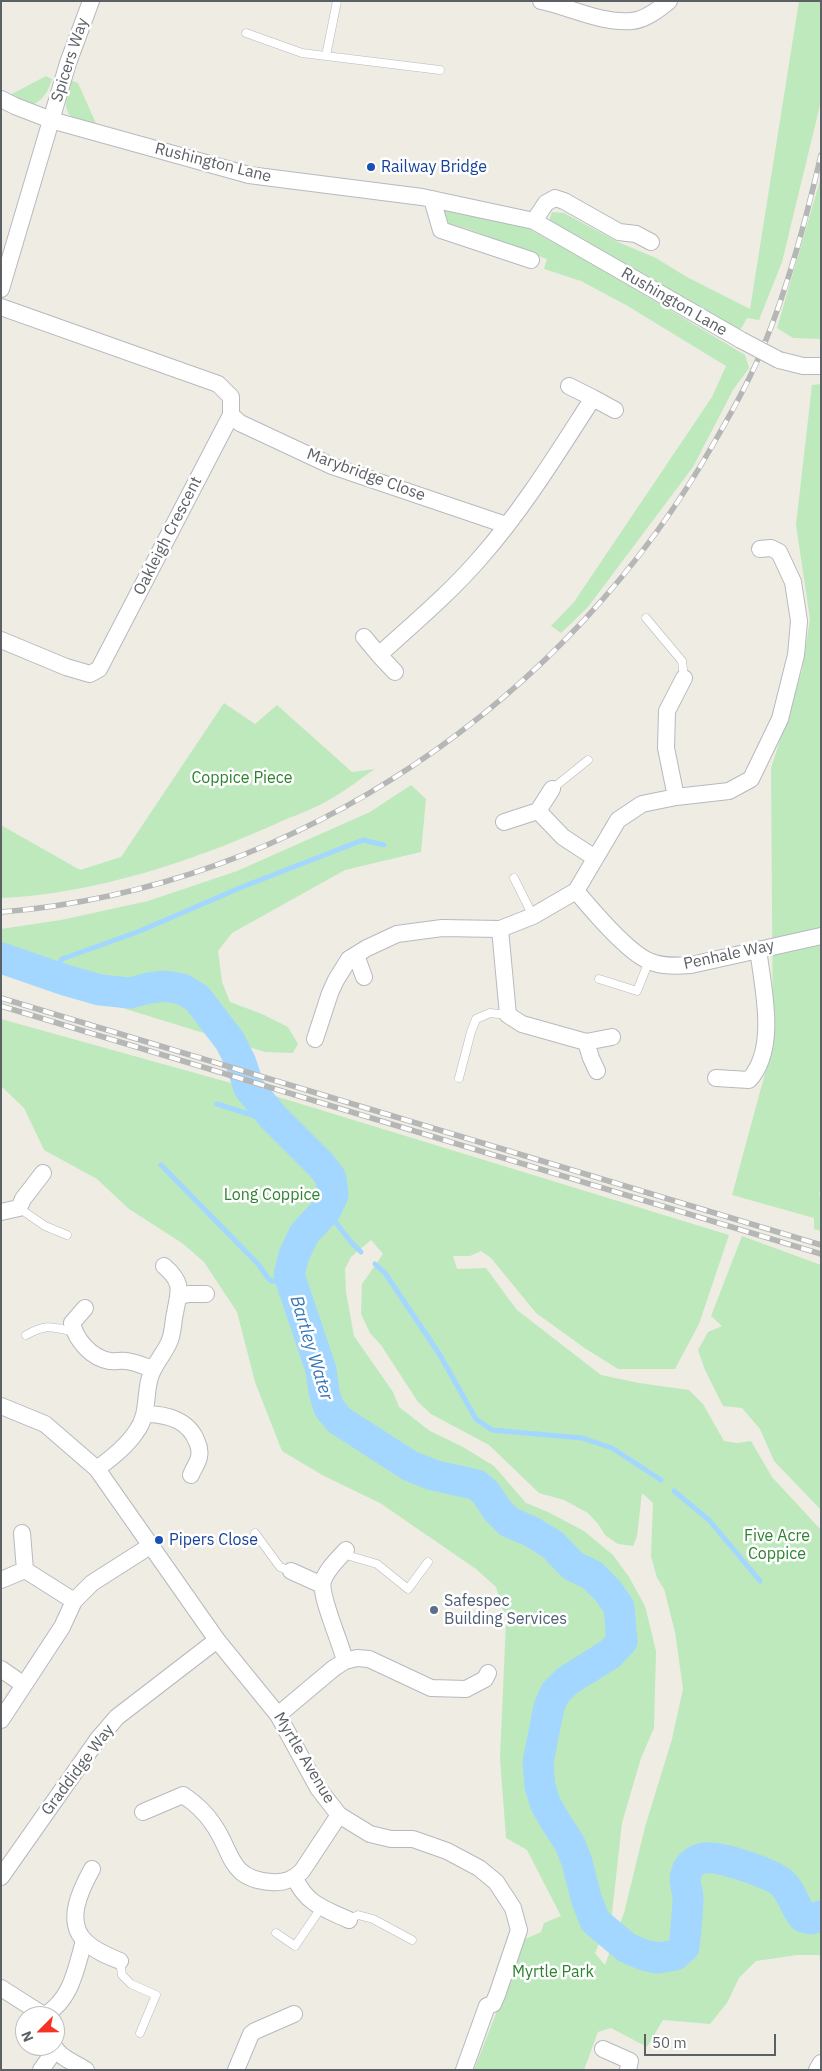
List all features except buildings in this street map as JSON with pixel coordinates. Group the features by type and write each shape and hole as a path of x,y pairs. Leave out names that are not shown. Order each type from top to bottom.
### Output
{"street":[{"name":"Spicers Way","path":"1,289 68,63 91,1"},
{"path":"550,2 606,19 632,22 655,12 668,1"},
{"name":"Rushington Lane","path":"1,99 51,120 249,175 432,199 534,221 779,360 803,366 821,366"},
{"path":"534,221 546,203 555,198 564,201 619,232 636,234 651,242"},
{"path":"432,199 440,230 531,260"},
{"path":"1,307 218,384 236,395 231,415"},
{"path":"569,386 615,410"},
{"path":"380,655 481,557 545,474 593,398"},
{"name":"Marybridge Close","path":"231,415 240,424 332,466 506,525"},
{"name":"Oakleigh Crescent","path":"1,640 66,667 90,674 98,679 99,669 231,415"},
{"path":"315,1039 336,980 349,959 397,934 437,929 500,929 533,916 576,891 618,820 642,804 676,797 729,791 751,779 780,719 796,655 799,621 793,582 779,552 771,548 760,549"},
{"path":"364,638 395,672"},
{"path":"676,797 666,748 667,711 684,678"},
{"path":"504,822 538,811 552,789"},
{"path":"538,811 563,837 596,858"},
{"name":"Penhale Way","path":"576,891 596,915 626,944 648,961 672,966 691,965 821,936"},
{"path":"500,929 508,1014 522,1024 586,1042 612,1037"},
{"path":"716,1078 749,1080 759,1070 767,1034 758,949"},
{"path":"356,955 364,977"},
{"path":"586,1042 597,1070"},
{"path":"1,1212 19,1208 23,1199 43,1173"},
{"path":"97,1469 137,1432 145,1414 149,1381 153,1369 170,1340 180,1296 178,1284 171,1272 164,1266"},
{"path":"180,1296 206,1294"},
{"path":"85,1308 72,1323 74,1332 86,1349 98,1357 110,1361 126,1361 153,1369"},
{"name":"Myrtle Avenue","path":"1,1406 45,1424 97,1469 217,1640 278,1715 318,1788 339,1815 370,1834 391,1839 413,1839 446,1851 479,1868 491,1878 513,1908 518,1924 518,1936 497,1995 493,2004 487,2006 464,2070"},
{"path":"145,1414 160,1414 180,1421 190,1428 199,1448 199,1457 190,1475"},
{"path":"22,1533 25,1570"},
{"path":"1,1720 62,1627 74,1601 92,1583 150,1546"},
{"path":"345,1552 323,1579 322,1585 345,1661"},
{"path":"25,1570 74,1601"},
{"path":"1,1580 25,1570"},
{"path":"291,1571 322,1585"},
{"name":"Graddidge Way","path":"1,1877 98,1739 117,1717 217,1640"},
{"path":"278,1715 345,1661 358,1658 369,1659 431,1688 448,1690 466,1689 475,1686 487,1677 488,1673"},
{"path":"1,1669 24,1685"},
{"path":"143,1812 183,1795 200,1808 212,1823 230,1859 238,1870 248,1877 259,1881 286,1882 295,1878 302,1871 339,1815"},
{"path":"92,1869 80,1891 76,1908 76,1920 84,1941 120,1961"},
{"path":"295,1878 301,1890 321,1908 349,1920"},
{"path":"55,2006 69,1990 84,1941"},
{"path":"1,1988 30,2006"},
{"path":"236,2070 251,2034 294,2014"},
{"path":"603,2049 630,2061 628,2070"},
{"path":"41,2070 50,2056"},
{"path":"62,2056 86,2070"},
{"path":"817,2070 821,2064"}],"lane":[{"path":"326,56 337,1"},
{"path":"246,33 302,53 440,70"},
{"path":"646,618 682,661 684,678"},
{"path":"552,789 588,760"},
{"path":"514,878 533,916"},
{"path":"599,979 638,991 648,961"},
{"path":"459,1078 476,1019 490,1013 508,1014"},
{"path":"19,1208 45,1226 67,1235"},
{"path":"26,1334 41,1327 50,1326 74,1332"},
{"path":"255,1533 280,1566 291,1571"},
{"path":"345,1552 377,1564 408,1589 428,1562"},
{"path":"276,1933 295,1946 321,1908"},
{"path":"349,1920 358,1915 373,1919 412,1940"},
{"path":"120,1961 122,1975 131,1984 156,1996 140,2033"}],"green space":[{"path":"799,1 821,1 821,101 782,262 759,320 747,318 741,329 725,324 549,221 552,212 564,213 618,242 656,258 685,276 750,309"},
{"path":"46,76 52,79 47,91 39,101 31,106 6,97"},
{"path":"70,80 78,83 98,128 73,118 66,108"},
{"path":"821,177 821,339 793,338 777,328"},
{"path":"446,207 529,229 603,270 745,355 749,368 733,390 693,467 588,607 561,633 551,626 574,602 712,397 726,366 626,305 581,281 544,269 547,259 447,223 442,212"},
{"path":"821,384 821,1185 819,1195 821,1196 821,1231 814,1229 814,1218 732,1195 773,1044 771,768 802,671 810,619 796,525 812,385"},
{"name":"Coppice Piece","path":"224,703 255,724 277,705 352,772 375,769 328,801 215,849 181,861 145,873 73,890 1,898 1,825 80,870 121,857"},
{"path":"411,785 426,799 421,852 345,870 232,933 218,951 222,982 230,1002 262,1014 288,1027 298,1044 293,1053 265,1052 87,997 1,974 1,929 61,920 148,901 237,871 370,812"},
{"path":"1,1019 249,1088 729,1235 699,1324 675,1369 618,1369 586,1349 536,1313 491,1258 481,1251 470,1256 453,1256 457,1269 486,1268 517,1310 601,1375 639,1383 689,1390 703,1404 724,1441 737,1443 751,1441 772,1477 821,1530 821,1955 797,1955 756,1961 739,1978 727,2003 710,2024 663,2020 647,2047 611,2028 598,2032 584,2070 474,2070 525,1939 541,1932 544,1923 561,1916 527,1850 506,1838 500,1758 506,1621 496,1587 476,1569 380,1503 324,1476 282,1451 255,1382 237,1312 204,1262 182,1243 129,1209 97,1179 44,1150 24,1108 1,1086","holes":["371,1240 383,1254 362,1284 361,1314 370,1333 381,1345 418,1402 431,1414 489,1445 539,1493 564,1500 588,1513 605,1535 618,1544 633,1546 637,1536 642,1493 653,1503 651,1556 657,1578 664,1589 675,1632 683,1689 672,1739 645,1827 624,1913 605,1965 595,1953 612,1913 622,1823 641,1758 654,1728 656,1651 645,1606 629,1577 613,1555 584,1531 526,1503 494,1466 463,1447 430,1431 399,1407 393,1392 354,1336 346,1292 345,1269 351,1257"]},
{"path":"742,1236 821,1265 821,1510 774,1461 760,1429 742,1408 723,1406 705,1370 698,1350 708,1332 722,1326 711,1316"}],"waterway":[{"path":"52,976 62,959 140,931 242,887 363,840 384,845"},
{"name":"Bartley Water","path":"1,958 100,990 130,993 165,986 182,989 197,998 230,1041 241,1063 249,1088 273,1117 322,1166 331,1178 333,1195 326,1210 304,1234 294,1255 289,1275 321,1370 324,1392 329,1408 339,1420 410,1466 433,1475 477,1485 486,1493 497,1510 509,1522 530,1531 553,1545 573,1566 592,1575 608,1591 619,1607 622,1641 610,1654 567,1681 555,1693 549,1707 538,1762 540,1786 545,1803 570,1844 595,1921 627,1948 658,1958 675,1955 684,1947 688,1901 685,1882 687,1871 696,1861 704,1858 720,1859 775,1878 788,1890 803,1917 811,1919 821,1916"},
{"path":"217,1104 255,1116 267,1110"},
{"path":"161,1165 259,1265 271,1281 290,1280"},
{"path":"326,1210 361,1252"},
{"path":"375,1264 385,1273 440,1355 476,1419 492,1430 582,1438 612,1448 661,1480"},
{"path":"674,1491 709,1520 760,1581"}],"railway":[{"path":"1,912 111,895 217,865 319,820 415,764 504,697 584,620 655,534 715,441 748,382 773,322 796,251 821,155"},
{"path":"1,998 821,1245"},
{"path":"1,1006 821,1254"}],"place":[{"name":"Railway Bridge","path":"371,167"},
{"name":"Pipers Close","path":"159,1540"},
{"name":"Safespec Building Services","path":"434,1610"}],"park label":[{"name":"Long Coppice","path":"272,1195"},
{"name":"Five Acre Coppice","path":"777,1545"},
{"name":"Myrtle Park","path":"553,1972"}]}
